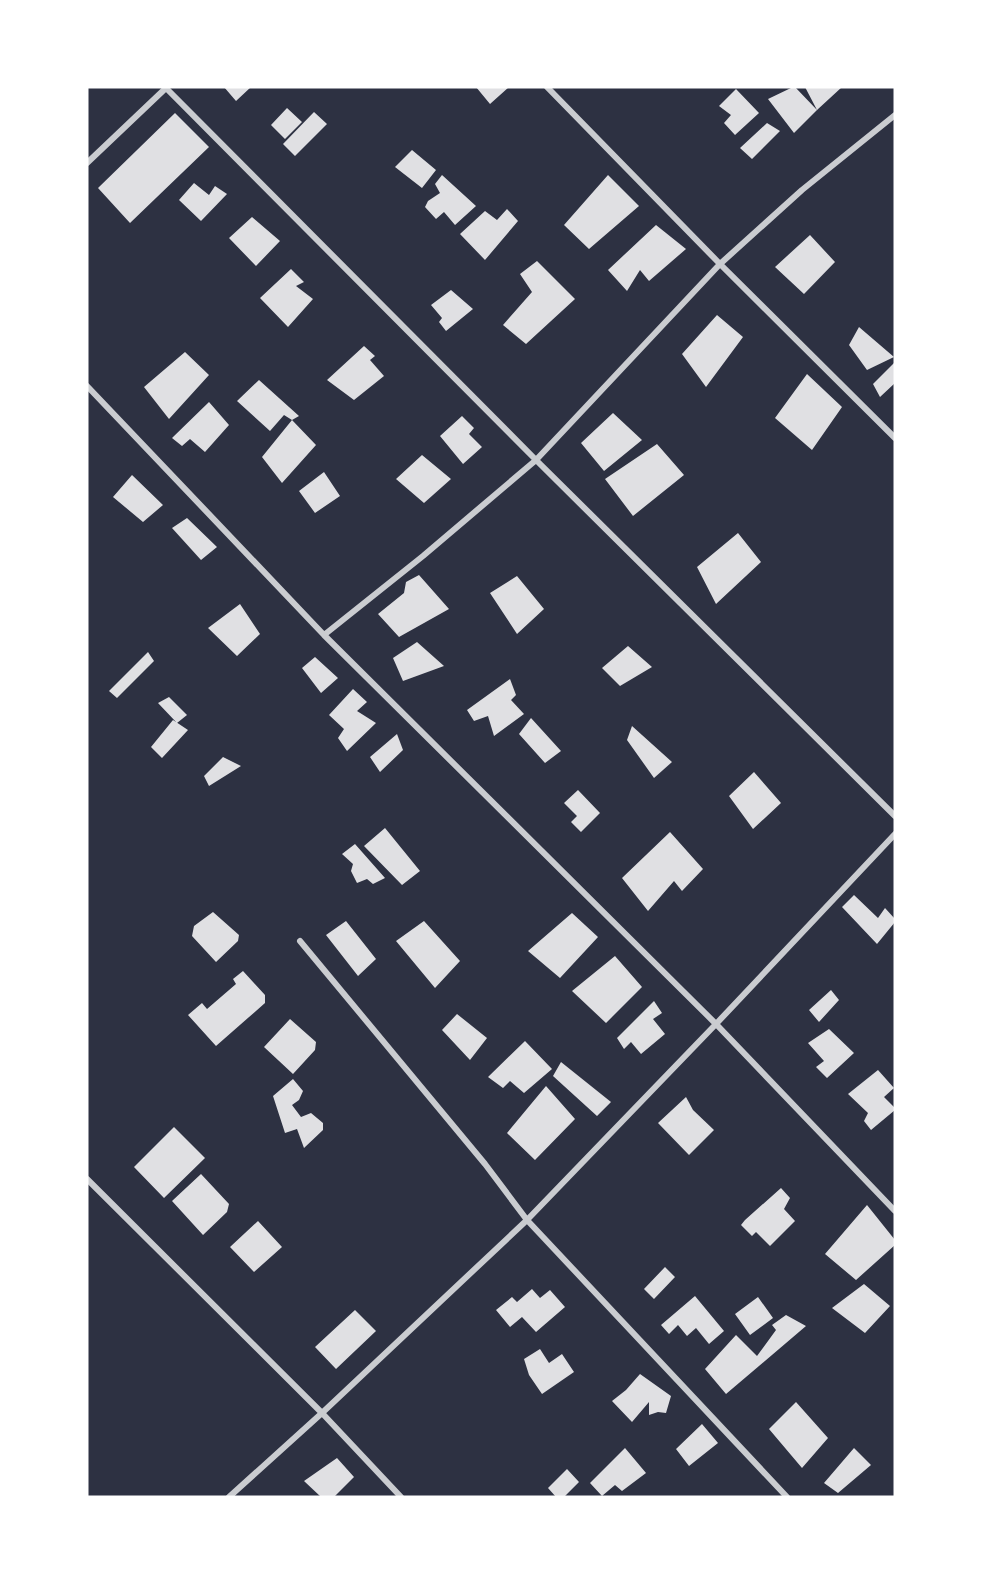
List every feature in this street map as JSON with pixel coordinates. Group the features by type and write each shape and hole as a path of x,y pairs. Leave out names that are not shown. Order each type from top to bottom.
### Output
{"street":[{"path":"87,164 166,87 536,460 895,816"},
{"path":"547,87 895,438"},
{"path":"324,635 536,460 720,264 802,190 895,115"},
{"path":"87,386 324,635 716,1024 895,1211"},
{"path":"229,1497 527,1220 895,834"},
{"path":"300,941 485,1164 527,1220 787,1497"},
{"path":"87,1179 322,1413 401,1497"}],"building":[{"path":"224,87 251,87 236,101"},
{"path":"476,87 509,87 490,104"},
{"path":"793,87 817,110 794,133 768,99"},
{"path":"805,87 842,87 817,110"},
{"path":"736,89 759,113 735,135 724,123 731,115 719,106"},
{"path":"287,108 302,122 285,139 271,125"},
{"path":"314,112 327,124 295,156 283,144"},
{"path":"175,113 209,147 130,223 98,188"},
{"path":"767,123 780,131 752,159 740,148"},
{"path":"412,150 436,170 422,188 395,167"},
{"path":"442,175 476,206 455,225 444,212 436,219 425,207 428,201 440,193 435,184"},
{"path":"608,175 639,206 589,249 564,225"},
{"path":"194,183 209,195 215,186 227,194 201,221 179,200"},
{"path":"507,209 518,221 485,260 460,234 485,211 497,220"},
{"path":"252,217 280,241 256,266 229,238"},
{"path":"656,225 686,249 649,281 640,270 627,291 608,270"},
{"path":"810,235 835,262 804,294 775,267"},
{"path":"537,261 575,299 526,344 503,325 532,292 520,274"},
{"path":"291,269 304,282 296,286 313,299 288,327 260,298"},
{"path":"451,290 473,309 446,331 439,322 442,318 431,305"},
{"path":"717,315 743,337 706,387 682,354"},
{"path":"859,327 894,357 867,370 849,345"},
{"path":"364,346 375,356 370,360 384,376 354,400 327,380"},
{"path":"185,352 209,375 169,419 144,387"},
{"path":"895,362 895,383 880,397 873,384"},
{"path":"807,374 842,407 812,450 775,418"},
{"path":"259,380 299,416 292,420 284,415 270,431 237,401"},
{"path":"209,402 229,425 205,452 190,439 182,446 172,438"},
{"path":"613,413 642,440 604,471 581,443"},
{"path":"462,416 474,428 469,434 482,447 463,464 440,436"},
{"path":"292,420 316,445 282,483 262,457"},
{"path":"657,444 684,475 633,516 605,479"},
{"path":"422,455 451,479 424,503 396,479"},
{"path":"324,472 340,496 315,513 299,491"},
{"path":"132,475 163,505 143,522 113,497"},
{"path":"187,518 217,547 201,560 172,528"},
{"path":"738,533 761,562 716,604 697,567"},
{"path":"419,575 449,609 399,637 378,614 404,593 406,582"},
{"path":"517,576 544,609 517,634 490,593"},
{"path":"240,604 260,634 237,656 208,628"},
{"path":"417,642 444,666 403,681 393,658"},
{"path":"628,646 652,667 620,686 602,668"},
{"path":"148,652 154,661 117,698 109,691"},
{"path":"315,657 338,678 321,693 302,668"},
{"path":"510,679 516,695 511,700 524,714 494,736 488,716 474,721 467,710"},
{"path":"353,689 367,702 357,711 376,723 347,751 338,738 344,729 329,715"},
{"path":"169,697 187,715 177,723 158,703"},
{"path":"531,718 561,751 545,763 519,734"},
{"path":"173,720 188,730 162,758 151,747"},
{"path":"632,726 672,762 654,778 627,740"},
{"path":"397,734 403,750 380,772 370,757"},
{"path":"223,757 241,766 209,786 204,776"},
{"path":"754,772 781,803 753,829 729,796"},
{"path":"578,790 600,813 581,832 571,822 577,816 564,803"},
{"path":"385,828 420,871 402,885 364,846"},
{"path":"670,832 703,869 682,891 674,881 648,911 622,878"},
{"path":"355,844 385,878 373,884 367,879 357,883 351,871 353,864 342,854"},
{"path":"854,895 878,918 885,908 895,919 877,944 842,907"},
{"path":"213,912 239,935 238,941 216,962 192,936 194,926"},
{"path":"572,913 598,937 560,978 528,951"},
{"path":"346,921 376,959 358,976 326,935"},
{"path":"424,921 460,961 435,988 396,941"},
{"path":"615,956 642,987 606,1023 572,991"},
{"path":"243,971 265,995 265,1003 216,1046 188,1015 202,1003 207,1009 236,984 233,979"},
{"path":"831,990 839,1000 819,1022 809,1010"},
{"path":"654,1001 662,1013 653,1019 665,1034 641,1054 631,1042 624,1049 617,1038"},
{"path":"457,1014 487,1038 470,1060 442,1030"},
{"path":"290,1019 316,1042 315,1050 293,1074 264,1047"},
{"path":"829,1029 854,1053 827,1078 816,1067 824,1061 808,1043"},
{"path":"525,1041 552,1069 524,1093 510,1081 503,1088 488,1077"},
{"path":"561,1062 611,1102 597,1116 553,1076"},
{"path":"878,1070 894,1088 884,1097 895,1110 871,1130 864,1121 868,1113 848,1094"},
{"path":"293,1079 303,1091 299,1100 292,1105 301,1117 311,1113 323,1123 323,1130 304,1148 297,1129 285,1133 273,1096"},
{"path":"546,1086 575,1119 535,1160 507,1133"},
{"path":"686,1097 693,1110 714,1130 689,1155 658,1123"},
{"path":"174,1127 205,1158 164,1198 134,1167"},
{"path":"201,1174 229,1204 227,1212 203,1235 172,1201"},
{"path":"781,1188 790,1198 784,1209 795,1221 770,1246 756,1232 752,1236 741,1225"},
{"path":"867,1205 895,1240 895,1245 856,1280 825,1254"},
{"path":"258,1221 282,1247 254,1272 230,1247"},
{"path":"665,1267 675,1277 654,1299 644,1289"},
{"path":"864,1284 890,1306 865,1333 832,1308"},
{"path":"532,1289 540,1298 550,1290 565,1307 536,1332 522,1317 510,1327 496,1310 512,1297 517,1302"},
{"path":"695,1296 724,1331 709,1344 696,1328 687,1336 678,1325 669,1334 661,1325"},
{"path":"758,1297 773,1318 750,1335 735,1314"},
{"path":"355,1310 376,1331 336,1369 315,1347"},
{"path":"786,1315 806,1326 726,1394 705,1369 736,1335 757,1356 776,1330 772,1325"},
{"path":"540,1349 549,1363 562,1354 574,1372 542,1394 529,1375 524,1359"},
{"path":"640,1374 671,1396 666,1413 658,1412 649,1415 649,1402 632,1422 612,1401"},
{"path":"796,1402 828,1438 802,1468 769,1429"},
{"path":"702,1424 718,1443 689,1466 676,1449"},
{"path":"625,1448 646,1473 622,1491 615,1485 602,1496 590,1483"},
{"path":"854,1448 871,1465 838,1493 824,1483"},
{"path":"337,1458 354,1477 334,1497 321,1497 304,1481"},
{"path":"567,1469 579,1482 564,1497 556,1497 548,1488"}]}
